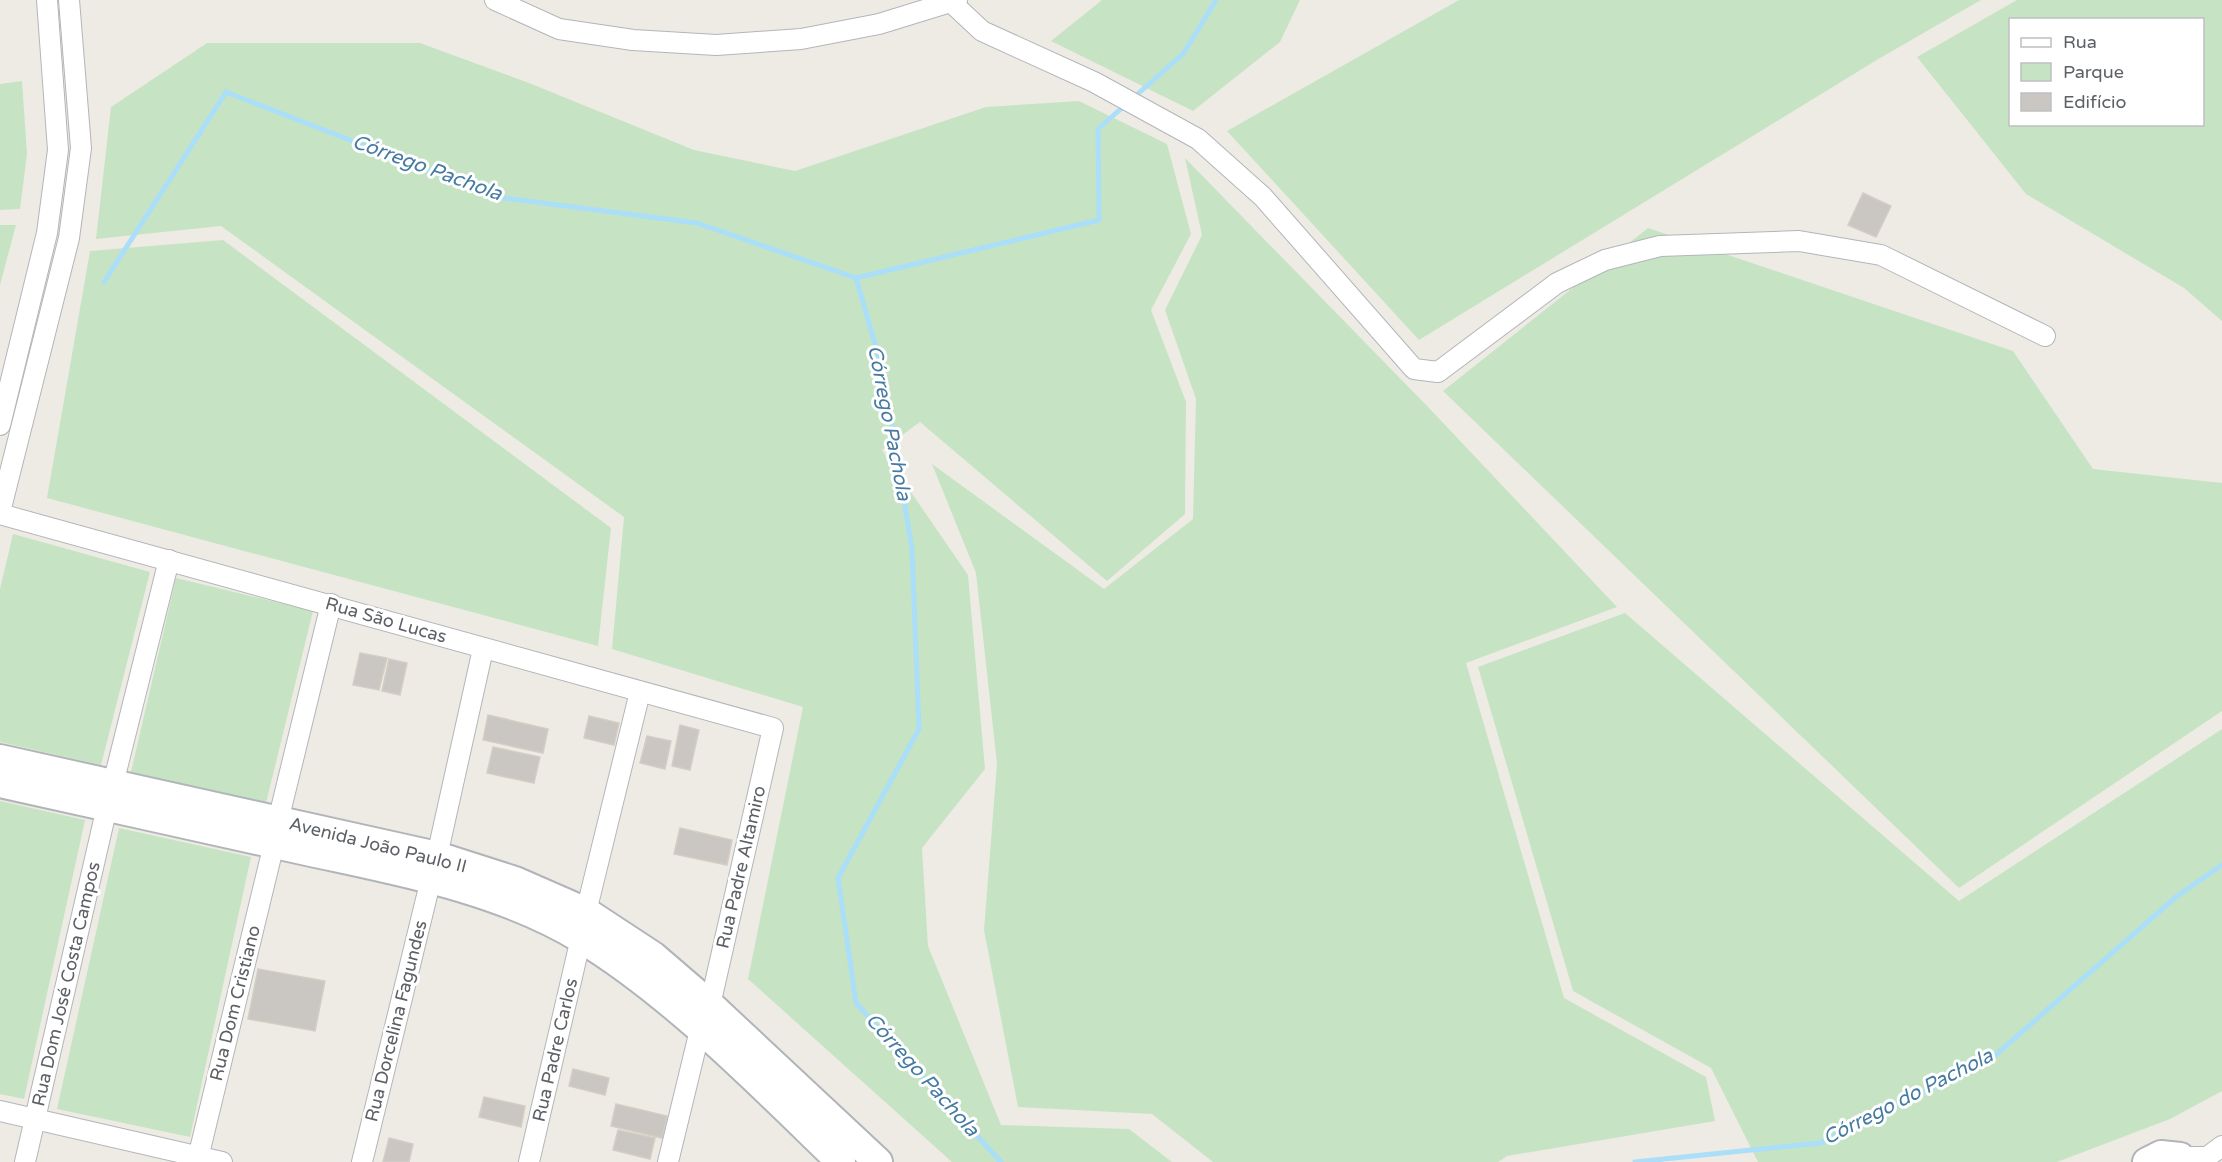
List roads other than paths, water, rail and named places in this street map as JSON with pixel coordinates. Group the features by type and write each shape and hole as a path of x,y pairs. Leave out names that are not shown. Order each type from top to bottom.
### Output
{"street":[{"path":"0,425 47,233 58,150 47,0"},
{"path":"0,513 69,238 81,148 69,0"},
{"path":"495,0 559,28 633,40 716,45 801,39 879,24 955,1 981,31 1094,82 1198,139 1263,197 1414,369 1437,372 1557,283 1605,260 1660,246 1799,241 1881,255 2045,336"},
{"name":"Rua São Lucas","path":"0,513 772,728"},
{"name":"Rua Dom José Costa Campos","path":"25,1162 110,795 169,560"},
{"name":"Rua Dom Cristiano","path":"197,1159 331,604"},
{"name":"Rua Dorcelina Fagundes","path":"362,1162 434,868 483,649"},
{"name":"Rua Padre Carlos","path":"529,1162 640,692"},
{"name":"Rua Padre Altamiro","path":"668,1162 705,1018 772,728"},
{"name":"Avenida João Paulo II","path":"0,759 110,795 434,868 515,881 584,925 653,956 817,1151 841,1162"},
{"name":"Avenida João Paulo II","path":"0,783 110,795"},
{"name":"Avenida João Paulo II","path":"705,1018 878,1162"},
{"path":"0,1111 197,1159 222,1162"},
{"path":"2147,1162 2161,1155 2178,1159 2207,1156 2222,1146"}],"waterway":[{"path":"856,278 1099,220 1098,129 1183,54 1216,0"},
{"name":"Córrego Pachola","path":"104,282 226,92 497,197 697,223 856,278"},
{"name":"Córrego Pachola","path":"856,278 884,375 912,550 919,729 838,878 856,1003 1001,1162"},
{"name":"Córrego do Pachola","path":"1635,1162 1820,1143 1991,1059 2176,897 2222,865"}]}
